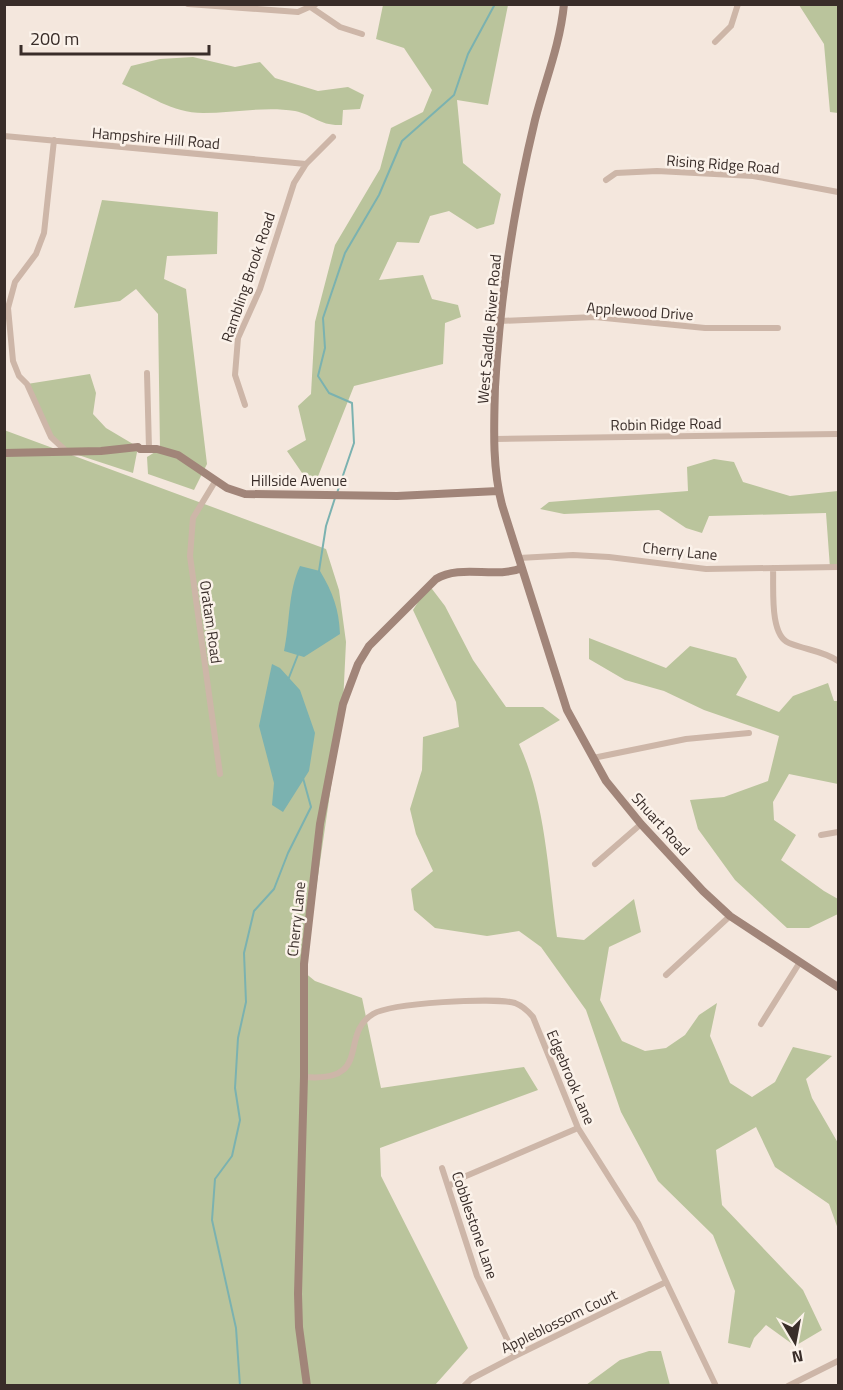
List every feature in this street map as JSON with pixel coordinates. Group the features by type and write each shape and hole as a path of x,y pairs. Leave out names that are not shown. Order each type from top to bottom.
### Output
{"street":[{"path":"188,4 290,12 314,6 340,27 362,34"},
{"name":"West Saddle River Road","path":"540,620 498,491 495,439 500,321 508,261 532,132 556,51 564,4"},
{"path":"715,42 731,26 738,4"},
{"name":"Hampshire Hill Road","path":"4,136 306,164"},
{"name":"Rambling Brook Road","path":"245,405 235,375 238,338 260,288 286,205 306,164 333,137"},
{"path":"54,140 44,233 36,254 15,282 8,309 13,361 19,376 27,384 51,437 66,451"},
{"name":"Rising Ridge Road","path":"606,180 616,173 678,172 753,176 838,192"},
{"name":"Applewood Drive","path":"500,321 595,317 705,328 778,328"},
{"path":"147,373 149,449"},
{"name":"Robin Ridge Road","path":"495,439 838,434"},
{"name":"Hillside Avenue","path":"4,453 138,447 178,455 227,488 245,494 347,493 398,496 498,491"},
{"name":"Oratam Road","path":"216,480 193,518 190,556 220,774"},
{"name":"Cherry Lane","path":"519,558 573,555 694,568 838,567"},
{"name":"Cherry Lane","path":"307,1386 297,1294 304,1077 304,964 320,824 344,704 358,664 369,646 429,585 450,574 504,574 522,568"},
{"path":"773,568 776,625 780,636 789,643 838,660"},
{"name":"Shuart Road","path":"540,620 567,710 606,781 641,824 730,916 838,987"},
{"path":"593,758 686,739 749,733"},
{"path":"595,864 641,824"},
{"path":"821,835 838,832"},
{"path":"666,975 708,939 730,916"},
{"path":"761,1024 800,962"},
{"name":"Edgebrook Lane","path":"304,1077 323,1078 338,1075 350,1060 364,1024 371,1015 383,1010 431,1004 516,1003 526,1009 533,1017 578,1128 638,1223 716,1386"},
{"path":"449,1186 459,1179 578,1128"},
{"name":"Cobblestone Lane","path":"442,1168 477,1276 515,1356"},
{"name":"Appleblossom Court","path":"464,1386 471,1379 515,1356 666,1282"},
{"path":"788,1386 838,1361"}],"green space":[{"path":"383,5 508,5 488,105 457,100 463,163 501,194 494,224 477,229 449,211 430,216 419,243 397,242 379,280 423,275 432,299 458,305 461,317 445,323 443,364 354,386 313,489 287,451 306,440 298,406 311,394 315,322 335,245 380,169 391,128 423,112 432,90 404,48 376,39"},
{"path":"799,5 838,5 838,113 830,112 824,44"},
{"path":"193,57 235,67 260,62 275,78 318,91 348,87 364,95 360,109 343,110 342,125 334,125 295,111 261,109 203,113 181,110 122,84 131,66 160,59"},
{"path":"102,200 218,212 217,254 167,256 164,279 186,289 207,464 194,490 148,474 147,457 160,449 158,314 136,289 120,301 74,308"},
{"path":"90,374 96,393 93,414 106,428 138,447 133,473 66,451 51,437 27,384"},
{"path":"4,430 326,549 339,590 346,642 343,704 304,972 315,981 362,998 381,1088 524,1067 538,1090 380,1148 381,1176 468,1348 435,1385 5,1385"},
{"path":"714,459 734,462 743,482 790,496 838,491 838,567 830,568 826,513 709,516 702,533 686,528 659,510 564,514 540,509 549,502 688,491 687,467"},
{"path":"429,585 445,606 473,660 506,707 543,707 560,720 519,744 541,814 557,937 584,940 634,899 641,932 609,947 600,1000 622,1041 645,1051 666,1048 685,1035 699,1015 717,1003 710,1036 730,1083 752,1097 775,1082 793,1047 832,1056 806,1079 812,1098 838,1143 838,1229 829,1204 775,1167 756,1127 716,1150 722,1205 803,1290 822,1330 795,1346 766,1325 754,1338 750,1348 728,1343 735,1291 713,1235 658,1181 621,1112 586,1010 541,947 519,931 487,936 435,928 414,910 411,889 433,871 416,834 410,809 422,770 423,737 459,727 456,702 413,610"},
{"path":"589,638 666,668 690,646 736,658 747,677 736,695 779,712 793,696 828,683 834,701 838,701 838,784 789,774 773,802 774,820 796,835 781,860 838,899 838,914 809,928 787,928 735,880 698,829 690,800 724,797 768,781 779,736 704,710 664,691 625,680 589,659"},
{"path":"649,1351 661,1351 670,1385 586,1385 620,1360"}],"water":[{"path":"300,566 320,571 335,601 340,634 304,657 284,651 291,596"},
{"path":"272,664 280,668 300,690 315,733 309,771 283,812 272,805 274,783 259,726"}],"waterway":[{"path":"337,493 354,443 352,403 329,393 318,376 325,348 323,318 345,253 379,195 402,141 454,95 468,54 495,4"},
{"path":"319,571 326,526 335,498"},
{"path":"288,680 299,652"},
{"path":"240,1386 236,1328 212,1220 215,1179 232,1156 240,1120 235,1088 238,1038 246,1002 244,953 254,911 274,889 288,853 311,807 303,778"}]}
